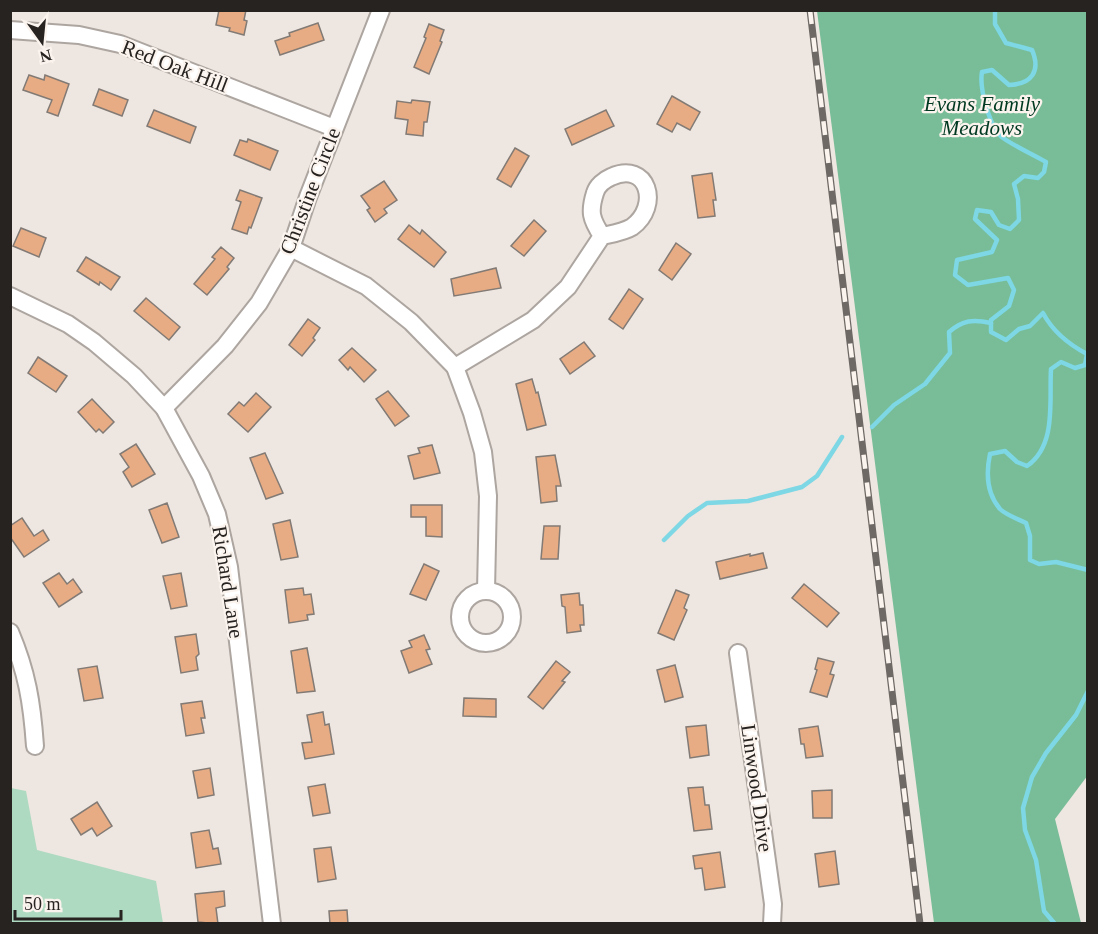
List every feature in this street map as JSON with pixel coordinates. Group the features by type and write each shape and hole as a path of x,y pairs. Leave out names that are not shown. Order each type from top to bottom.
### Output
{"street":[{"name":"Christine Circle","path":"164,408 225,346 252,312 291,248 334,128 381,10"},
{"name":"Red Oak Hill","path":"10,30 79,35 120,44 334,128"},
{"path":"455,367 533,320 568,287 602,236"},
{"path":"291,248 366,286 411,322 455,367 483,452 488,496 486,591"},
{"name":"Richard Lane","path":"10,296 68,324 94,342 134,376 164,408 213,504 229,567 272,924"},
{"path":"10,632 20,655 31,699 35,746"},
{"name":"Linwood Drive","path":"738,653 773,904 772,924"}],"green space":[{"name":"Evans Family Meadows","path":"817,11 1087,11 1088,775 1055,819 1081,923 934,923"},
{"path":"11,788 26,791 37,850 156,881 163,923 11,923"}],"building":[{"path":"219,10 246,10 244,20 247,21 244,35 229,31 230,28 216,25"},
{"path":"318,23 324,40 280,55 275,41 290,36 289,33"},
{"path":"429,24 444,30 440,41 442,42 429,74 414,67"},
{"path":"29,75 44,80 45,75 69,84 58,116 47,112 52,100 23,90"},
{"path":"99,89 128,100 122,116 93,105"},
{"path":"672,96 700,112 690,130 677,123 672,132 657,124"},
{"path":"412,100 430,102 427,122 424,122 423,136 406,134 408,120 395,118 397,101 411,103"},
{"path":"154,110 196,127 190,143 147,126"},
{"path":"606,110 614,126 572,145 565,129"},
{"path":"248,139 278,151 270,170 234,155 240,140 247,142"},
{"path":"515,148 529,156 511,187 497,179"},
{"path":"712,173 716,200 713,200 715,216 698,218 692,176"},
{"path":"384,181 397,200 384,209 387,213 375,222 367,210 370,208 361,196"},
{"path":"240,190 262,198 247,234 232,229 241,202 236,200"},
{"path":"534,220 546,231 524,256 511,246"},
{"path":"409,225 420,234 422,230 446,252 434,267 398,239"},
{"path":"21,228 46,238 39,257 13,246"},
{"path":"676,243 691,254 672,280 659,270"},
{"path":"221,247 234,258 227,267 229,269 207,295 194,284 215,259 212,257"},
{"path":"86,257 120,277 111,290 77,271"},
{"path":"496,268 501,288 454,296 451,279"},
{"path":"629,289 643,299 623,329 609,319"},
{"path":"146,298 180,327 169,340 134,311"},
{"path":"308,319 320,328 313,338 315,340 302,356 289,345"},
{"path":"584,342 595,356 570,374 560,359"},
{"path":"352,348 376,370 364,382 350,367 348,370 339,360"},
{"path":"38,357 67,376 56,392 28,373"},
{"path":"532,379 536,393 538,392 546,425 527,430 516,384"},
{"path":"388,391 409,416 395,426 376,399"},
{"path":"256,393 271,407 248,432 228,414 239,402 244,406"},
{"path":"92,399 114,422 103,433 99,429 96,432 78,412"},
{"path":"136,444 155,474 132,487 123,472 129,467 120,454"},
{"path":"432,445 440,473 414,479 408,456 420,453 418,448"},
{"path":"265,453 283,493 266,499 250,458"},
{"path":"555,455 561,486 556,486 557,501 541,503 536,457"},
{"path":"167,503 179,537 162,543 149,510"},
{"path":"411,505 442,505 442,537 426,536 426,517 411,517"},
{"path":"22,518 34,536 43,530 49,540 24,557 10,537 10,526"},
{"path":"290,520 298,557 281,560 273,524"},
{"path":"544,526 560,526 558,559 541,559"},
{"path":"763,553 767,568 720,579 716,562"},
{"path":"424,564 439,571 426,600 410,594"},
{"path":"59,573 67,584 73,579 82,592 59,607 43,583"},
{"path":"181,573 187,606 171,609 163,576"},
{"path":"804,584 839,613 827,627 792,598"},
{"path":"303,588 304,595 311,594 314,614 307,615 308,620 289,623 285,590"},
{"path":"676,590 689,595 684,608 687,610 674,640 658,633"},
{"path":"579,593 580,605 583,605 584,625 580,625 581,631 567,633 565,607 562,606 561,595"},
{"path":"196,634 199,654 196,657 198,670 181,673 175,637"},
{"path":"424,635 430,649 426,650 432,664 409,673 401,651 412,647 409,641"},
{"path":"307,648 315,691 297,693 291,651"},
{"path":"818,658 834,662 830,674 834,675 827,697 810,692"},
{"path":"556,661 570,672 562,681 565,682 543,709 528,697"},
{"path":"675,665 683,697 665,702 657,670"},
{"path":"97,666 103,698 84,701 78,669"},
{"path":"464,698 496,699 496,717 463,716"},
{"path":"202,701 205,718 201,718 204,733 186,736 181,704"},
{"path":"323,712 325,725 329,724 334,754 305,759 302,743 312,742 307,715"},
{"path":"706,725 709,755 690,758 686,727"},
{"path":"818,726 823,756 806,758 799,729"},
{"path":"210,768 214,795 198,798 193,771"},
{"path":"325,784 330,813 313,816 308,787"},
{"path":"703,787 705,805 709,805 712,829 694,831 688,788"},
{"path":"832,790 832,818 813,818 812,791"},
{"path":"97,802 112,826 97,836 92,828 81,835 71,819"},
{"path":"209,830 213,849 218,848 221,864 196,868 191,833"},
{"path":"331,847 336,879 318,882 314,849"},
{"path":"835,851 839,884 819,887 815,854"},
{"path":"720,852 725,887 705,890 702,868 695,869 693,856"},
{"path":"224,891 225,906 216,908 218,924 198,922 195,894"},
{"path":"347,910 348,924 330,924 329,911"}],"waterway":[{"path":"995,10 995,24 1006,43 1032,50 1035,57 1035,70 1024,82 1009,85 992,70 982,72 986,108 994,126 1003,138 1046,162 1044,172 1038,178 1024,176 1014,184 1018,199 1019,220 1010,229 999,225 991,212 977,210 975,219 997,240 992,252 957,260 955,275 968,285 1008,278 1014,290 1009,306 991,320 991,332 1006,340 1019,329 1030,326 1043,313 1062,337 1087,354 1085,365 1075,368 1061,362 1051,369 1050,422 1037,457 1027,466 1017,462 1005,451 990,454 988,483 995,503 1000,509 1026,523 1030,536 1030,560 1039,564 1056,562 1088,570"},
{"path":"872,427 894,405 925,384 950,353 949,332 968,322 991,323"},
{"path":"664,540 688,516 707,503 748,501 802,487 817,476 842,437"},
{"path":"1055,924 1044,911 1036,860 1025,830 1023,808 1032,777 1046,753 1076,715 1088,691"}],"railway":[{"path":"810,10 920,924"}]}
